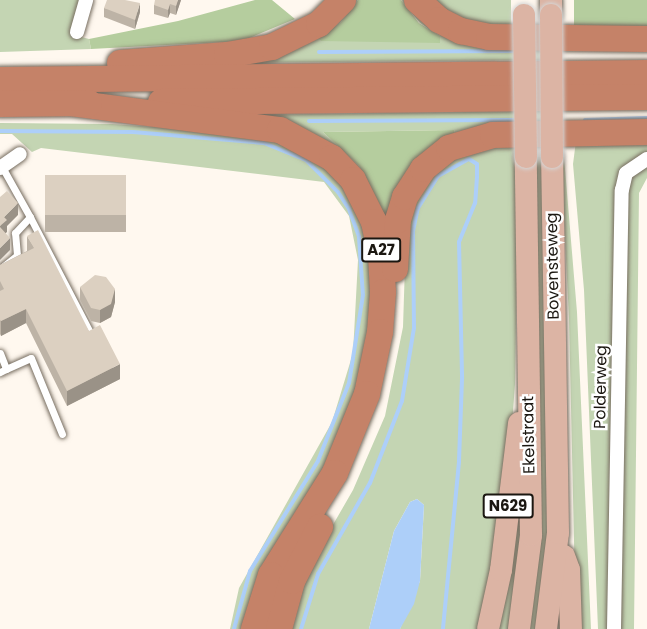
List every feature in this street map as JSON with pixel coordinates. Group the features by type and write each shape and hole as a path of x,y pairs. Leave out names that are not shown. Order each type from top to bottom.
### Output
{"highway":[{"path":"0,79 87,65 194,58 272,47 319,24 343,0"},
{"path":"417,0 439,21 460,31 489,38 647,39"},
{"path":"0,79 647,73"},
{"name":"A27","path":"0,104 647,97"},
{"name":"A27","path":"71,103 279,130 332,158 353,180 374,222 381,255 383,292 380,332 367,394 335,473 271,575 254,629"},
{"name":"A27","path":"279,629 297,568 354,467 373,420 393,334 398,220 415,178 440,153 484,136 533,132 647,132"}],"main road":[{"name":"Bovensteweg","path":"524,8 528,384"},
{"name":"Bovensteweg","path":"551,8 558,533"},
{"name":"N629","path":"488,629 501,570 514,442 528,384"},
{"name":"Ekelstraat","path":"519,629 531,535 528,384"},
{"name":"N629","path":"546,629 558,533"},
{"name":"N629","path":"558,533 569,570 571,629"}],"street":[{"path":"77,32 86,0"},
{"path":"1,168 20,154"},
{"name":"Polderweg","path":"614,629 622,190 626,172 647,159"}],"lane":[{"path":"1,168 30,217 91,334"},
{"path":"0,269 17,255 15,233 30,217"},
{"path":"0,353 3,370 31,358 62,434"}],"green space":[{"path":"0,0 79,0 70,34 89,39 91,49 0,52"},
{"path":"255,0 272,0 295,19 242,41 91,49 89,39 178,21"},
{"path":"354,0 358,0 341,22 324,34 440,36 420,23 401,0 412,0 541,48 541,60 236,63"},
{"path":"358,0 401,0 419,23 440,36 440,43 321,41 319,38 341,22"},
{"path":"431,0 511,0 511,28 464,20"},
{"path":"574,0 647,0 647,29 574,29"},
{"path":"542,111 542,125 491,130 454,140 424,160 407,181 394,221 388,332 371,413 343,479 291,570 274,629 263,629 272,595 288,561 342,469 367,411 385,332 386,256 369,200 343,161 329,148 283,125 228,115","holes":["454,130 455,135 431,148 411,167 397,196 391,226 386,227 359,166 323,132"]},
{"path":"0,123 112,124 265,135 319,159 347,189 370,246 372,314 354,406 246,629 230,629 239,588 332,422 353,353 358,260 349,216 324,182 41,148 32,152 12,134 0,134"},
{"path":"454,130 455,135 384,219 359,166 323,132"},
{"path":"647,140 647,154 623,168 610,629 598,629 584,290 573,164 576,141"},
{"path":"519,142 515,384 509,465 483,629 400,629 420,581 424,505 417,499 410,502 394,531 369,629 289,629 315,556 353,490 385,416 403,327 406,234 422,185 459,153"},
{"path":"537,157 545,157 550,532 538,629 528,629 539,549"},
{"path":"561,157 564,157 577,312 591,629 576,629 569,318"},
{"path":"647,163 647,178 639,193 634,629 618,629 626,182"},
{"path":"525,494 512,629 493,629 513,504"}],"water":[{"path":"417,499 424,505 420,581 414,604 400,629 369,629 394,531 410,502"}],"building":[{"path":"107,0 140,3 135,20 104,8"},
{"path":"155,0 178,0 176,6 170,4 168,10 154,5"},
{"path":"45,175 126,175 126,215 45,215"},
{"path":"7,191 18,203 4,217 7,220 0,226 0,197"},
{"path":"0,227 10,238 0,248"},
{"path":"38,230 89,331 100,325 120,364 67,391 26,309 0,320 0,291 4,289 0,281 0,265 34,248 27,236"},
{"path":"95,275 106,277 115,289 111,304 100,310 91,308 80,287"}],"waterway":[{"path":"319,52 517,51"},
{"path":"585,120 647,118"},
{"path":"309,121 518,120"},
{"path":"0,131 133,132 264,143 306,160 338,192 349,209 359,237 363,295 349,383 318,461 250,571 234,629"},
{"path":"301,629 318,574 370,483 402,401 414,328 413,231 418,208 438,176 469,159 477,164 477,177 475,203 459,242 462,379 459,462 443,629"}]}
